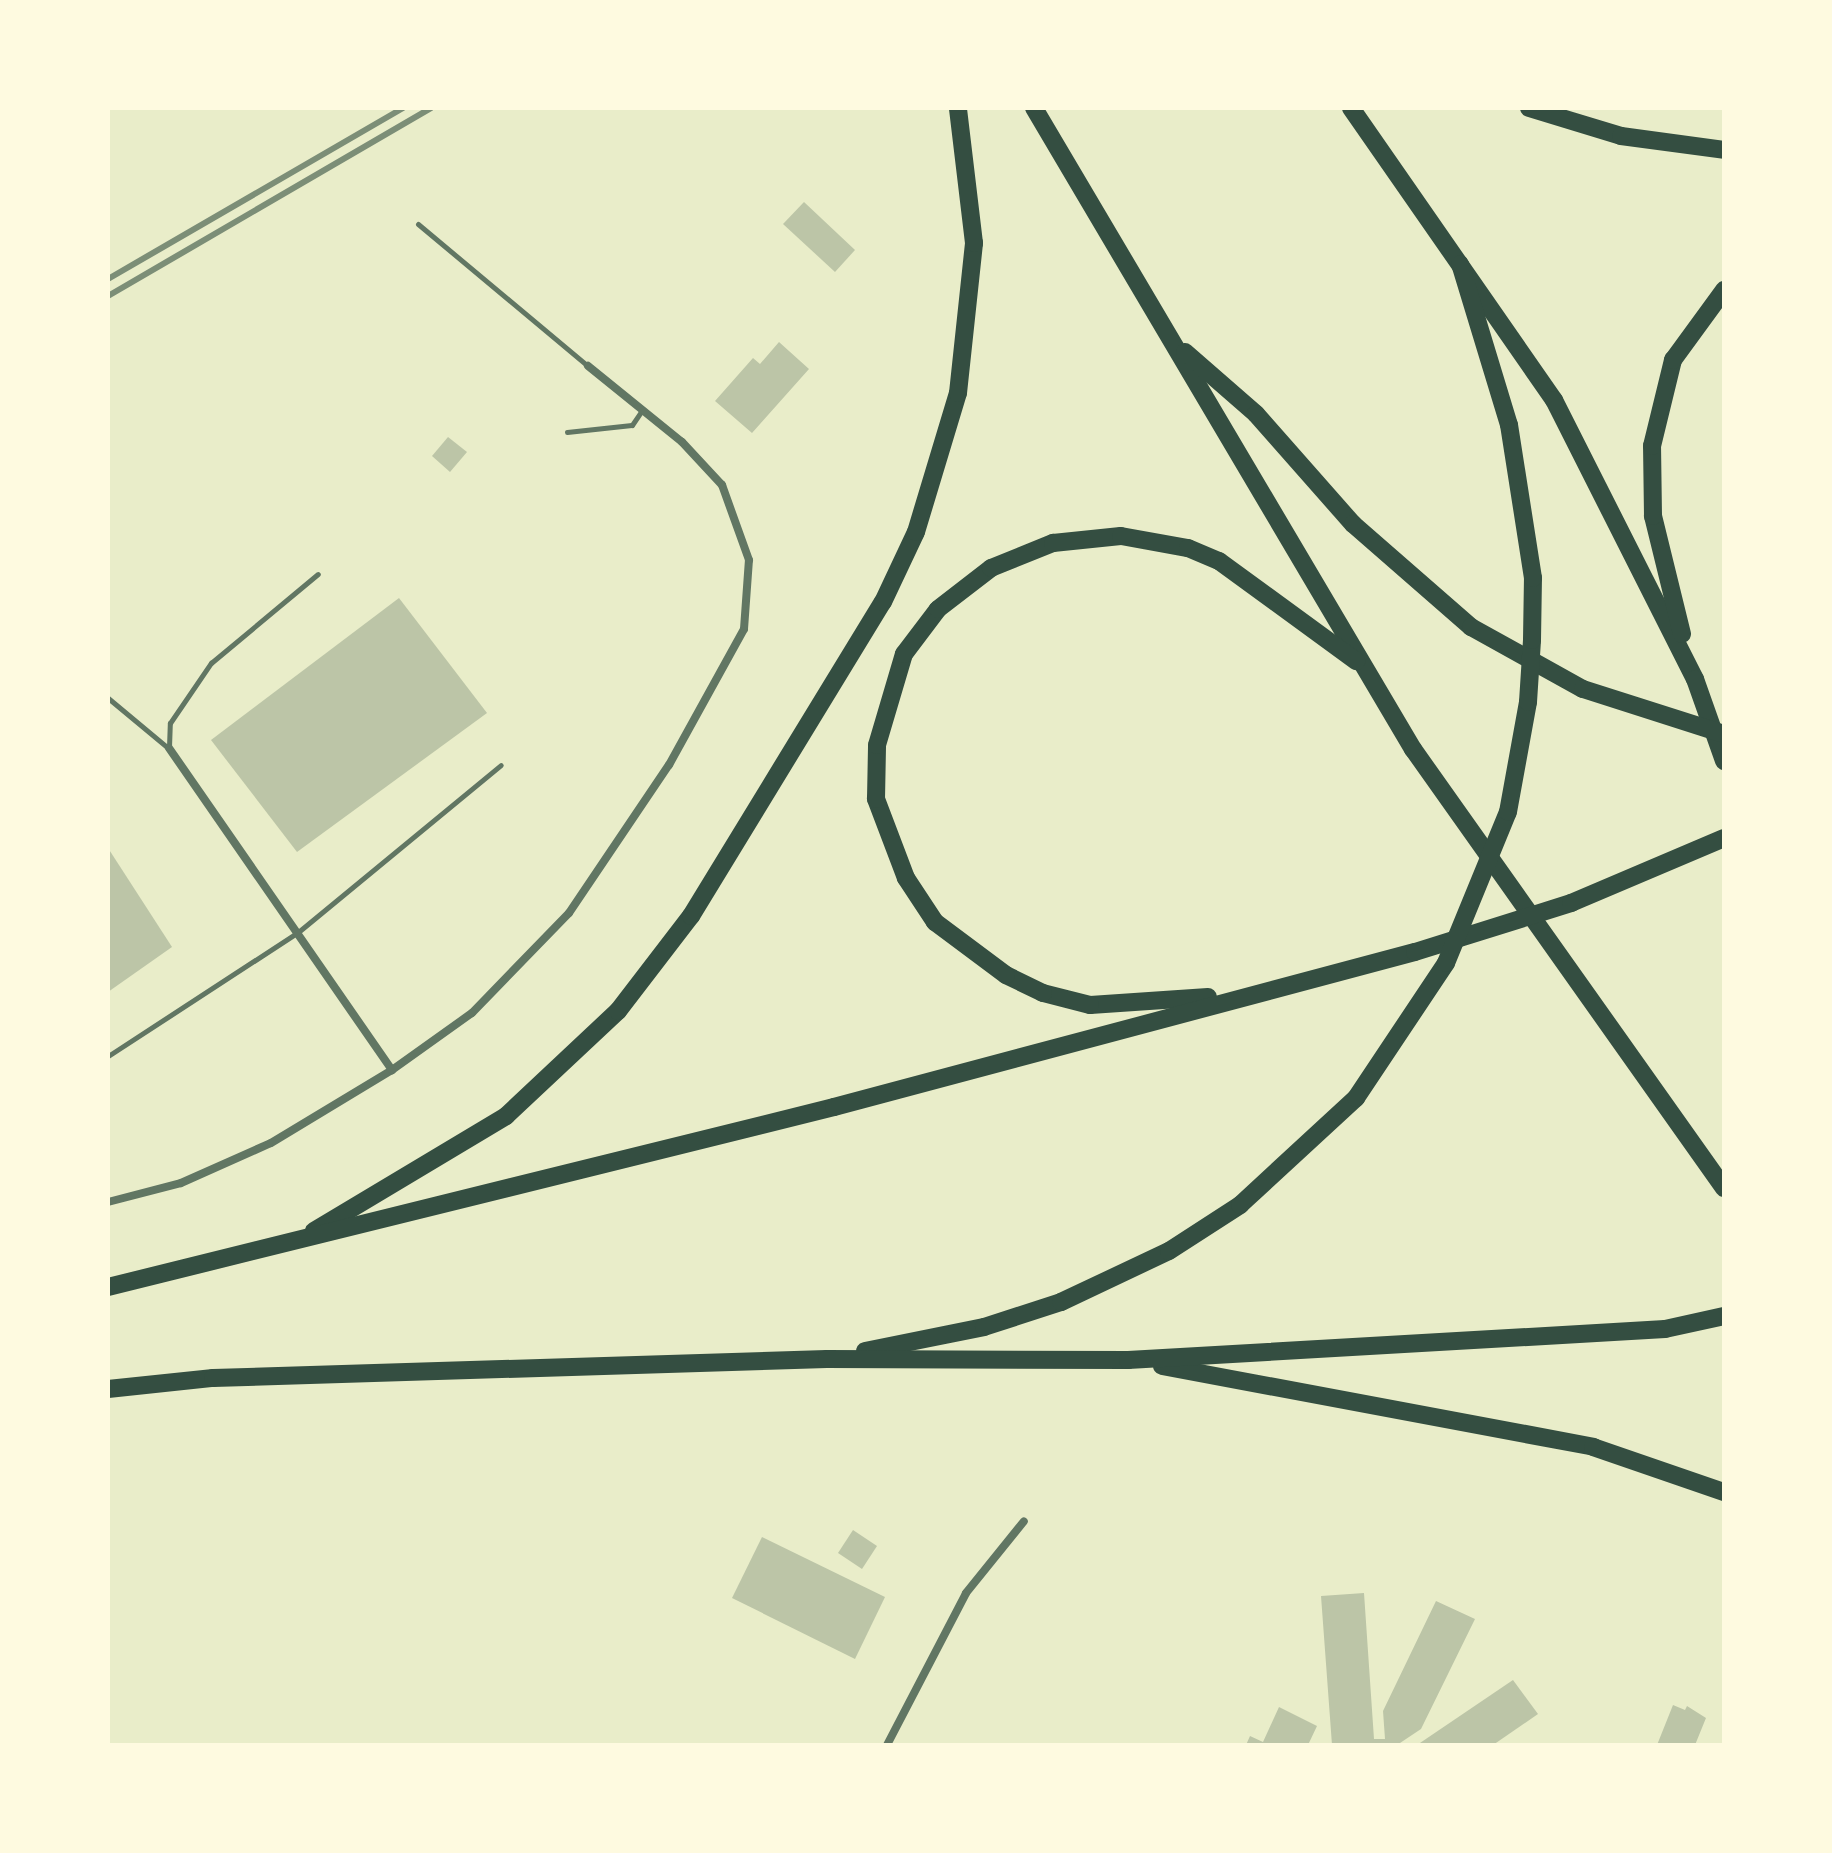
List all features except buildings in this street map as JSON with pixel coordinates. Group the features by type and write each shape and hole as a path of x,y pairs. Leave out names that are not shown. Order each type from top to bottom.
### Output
{"highway":[{"path":"298,1241 496,1123 545,1085 618,1011 691,916 883,602 916,532 958,393 974,243 958,108"},
{"path":"1034,108 1413,749 1724,1188"},
{"path":"1351,108 1554,400 1695,679 1722,747"},
{"path":"1529,108 1621,136 1724,150"},
{"path":"827,1359 984,1327 1061,1302 1169,1251 1240,1205 1307,1147 1356,1098 1408,1027 1446,963 1489,867 1508,812 1526,715 1533,578 1509,425 1460,264"},
{"path":"1695,679 1661,562 1653,516 1652,446 1673,360 1724,290"},
{"path":"1171,340 1256,414 1353,524 1471,627 1583,689 1722,747"},
{"path":"1251,993 1090,1005 1043,993 1006,975 935,922 906,878 876,799 877,745 887,699 904,654 963,587 1021,553 1087,537 1155,540 1219,561 1365,667"},
{"path":"108,1287 834,1107 1251,993 1415,952 1571,903 1724,838"},
{"path":"108,1389 213,1378 827,1359 1128,1360 1665,1329 1724,1316"},
{"path":"1128,1360 1593,1447 1724,1492"}],"street":[{"path":"108,1202 181,1183 271,1143 392,1070 472,1013 569,913 669,765 744,629 749,560 722,485 642,410 588,366"},
{"path":"169,748 392,1070"},
{"path":"887,1745 966,1593 1024,1521"}],"lane":[{"path":"418,224 588,366"},
{"path":"567,432 632,425 642,410"},
{"path":"169,748 170,723 211,663 318,574"},
{"path":"108,698 169,748"},
{"path":"108,1056 297,933 501,765"}],"railway":[{"path":"108,279 403,108"},
{"path":"108,296 431,108"}]}
